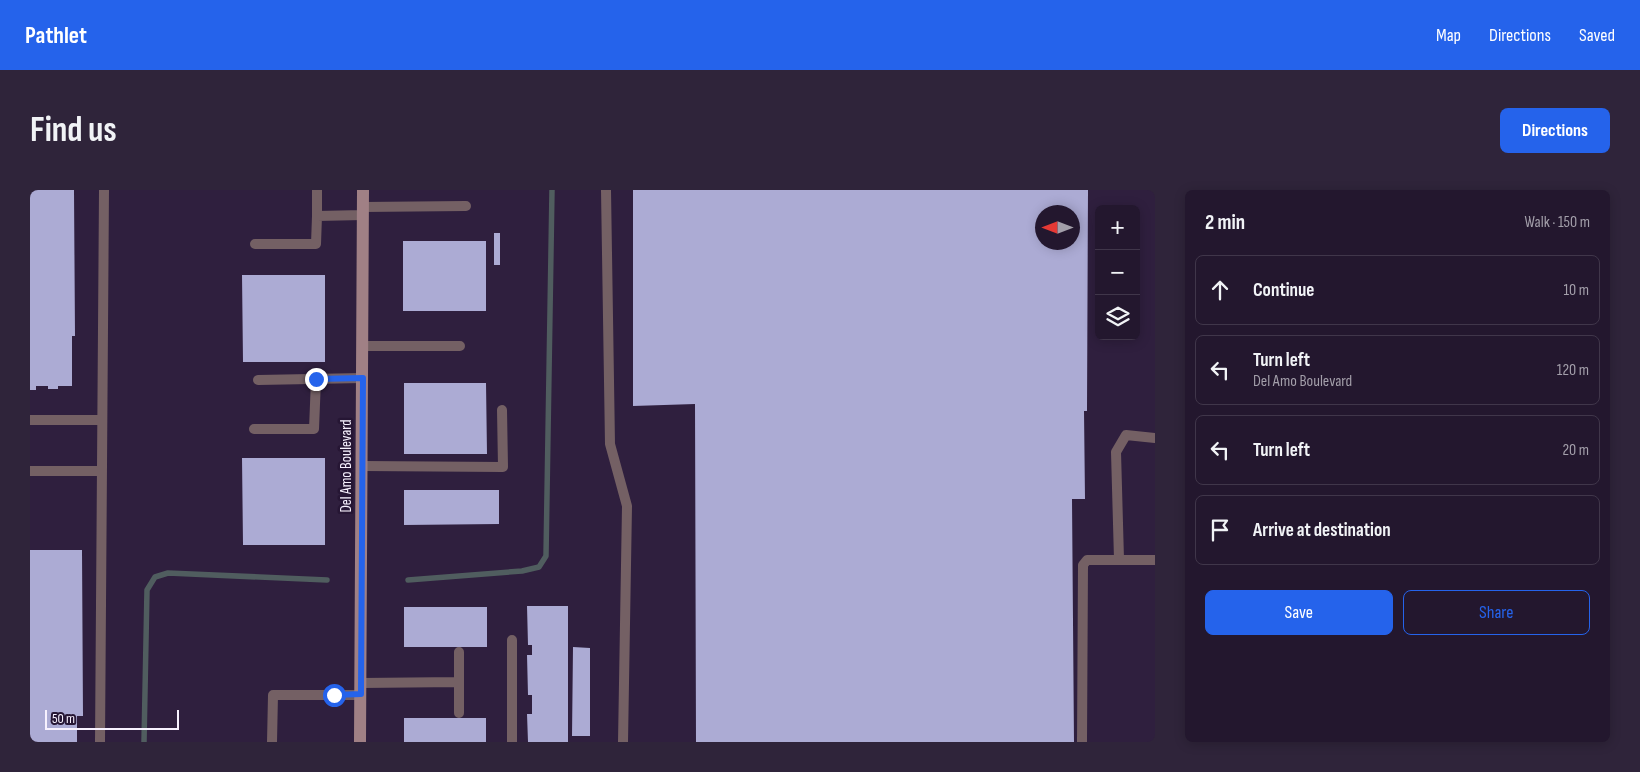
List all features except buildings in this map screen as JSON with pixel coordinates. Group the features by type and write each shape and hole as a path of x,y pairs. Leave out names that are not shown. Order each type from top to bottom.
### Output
{"main road":[{"name":"Del Amo Boulevard","path":"360,742 363,190"}],"lane":[{"path":"100,742 104,190"},
{"path":"255,244 316,244 317,190"},
{"path":"606,190 610,444 627,506 623,742"},
{"path":"317,216 363,211 466,206"},
{"path":"363,346 460,346"},
{"path":"258,380 363,378"},
{"path":"254,429 314,429 316,379"},
{"path":"363,466 503,467 502,410"},
{"path":"30,420 102,420"},
{"path":"1119,559 1116,452 1126,435 1155,438"},
{"path":"30,471 102,471"},
{"path":"1082,742 1083,565 1087,560 1155,560"},
{"path":"512,640 512,742"},
{"path":"459,652 459,713"},
{"path":"272,742 273,695 459,682"}],"waterway":[{"path":"408,580 522,571 539,567 546,556 552,190"},
{"path":"144,742 147,590 155,577 168,573 327,580"}],"route":[{"path":"316,379 363,378 361,694 334,695"}]}
